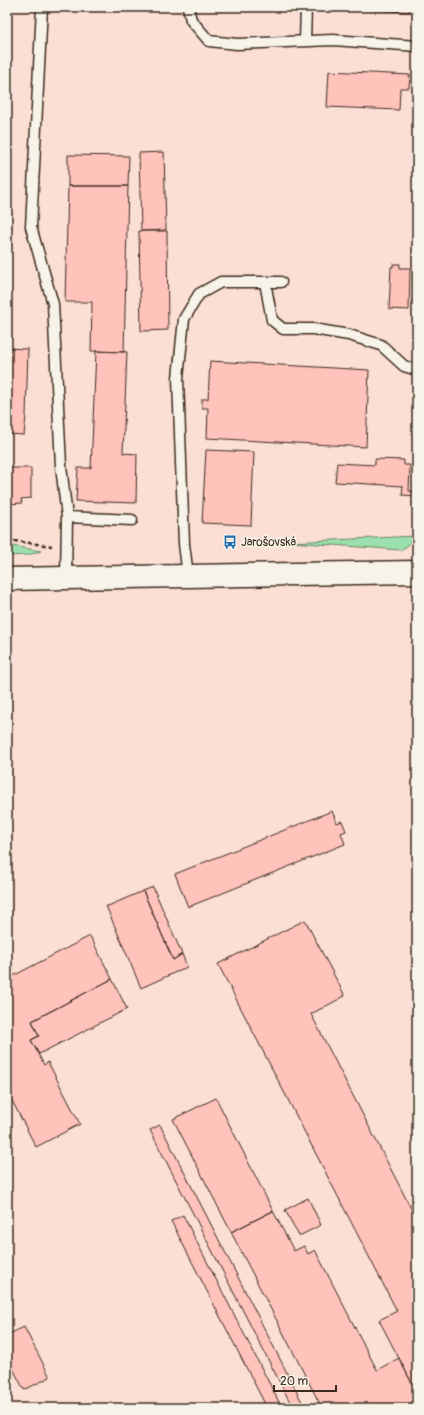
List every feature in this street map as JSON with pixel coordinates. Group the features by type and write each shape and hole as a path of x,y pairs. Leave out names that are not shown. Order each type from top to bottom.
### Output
{"main road":[{"path":"7,579 417,572"}],"lane":[{"path":"42,7 31,227 53,304 62,466 67,517 66,578"},
{"path":"188,7 191,20 209,41 237,44 333,40 417,46"},
{"path":"305,41 306,7"},
{"path":"188,576 184,544 178,378 184,320 199,294 221,282 281,282"},
{"path":"265,282 272,320 284,329 313,329 349,335 381,345 404,366 417,370"},
{"path":"67,517 132,520"}],"path":[{"path":"7,540 67,548"}],"shaded area":[{"path":"7,7 417,7 417,1408 7,1408"}],"green space":[{"path":"415,536 408,545 401,550 291,542"},
{"path":"7,545 41,551 28,555 7,556"}],"building":[{"path":"410,7 410,12 330,8"},
{"path":"329,71 410,75 409,88 400,88 399,110 327,107"},
{"path":"164,152 166,230 141,231 139,153"},
{"path":"68,155 129,156 128,186 68,186"},
{"path":"68,186 128,186 124,352 91,351 92,302 65,302"},
{"path":"139,231 167,231 168,330 141,331"},
{"path":"393,264 400,264 400,268 410,268 409,310 389,309 391,267 393,267"},
{"path":"7,348 28,349 24,435 7,434"},
{"path":"96,351 127,352 123,453 137,454 136,503 76,501 78,468 91,468"},
{"path":"210,361 369,370 366,447 207,438 208,408 202,408 202,399 208,399"},
{"path":"206,450 254,452 251,525 202,523"},
{"path":"375,459 404,460 404,465 410,465 409,491 417,491 417,496 402,495 403,486 335,482 337,463 375,465"},
{"path":"7,468 31,468 31,498 21,499 22,503 9,504 9,499 7,499"},
{"path":"332,811 337,823 342,821 346,831 341,833 345,844 188,907 175,874"},
{"path":"153,887 182,954 173,960 143,891"},
{"path":"143,891 173,960 182,954 187,967 141,988 106,906"},
{"path":"305,920 345,996 311,1014 417,1220 417,1393 379,1320 397,1311 218,964"},
{"path":"90,936 112,979 32,1021 39,1036 31,1040 44,1065 48,1062 80,1124 36,1147 7,1091 7,970 9,969 13,976"},
{"path":"112,979 127,1009 39,1054 31,1040 39,1036 32,1021"},
{"path":"216,1098 273,1211 231,1232 173,1119"},
{"path":"160,1125 305,1408 293,1408 150,1130"},
{"path":"308,1198 321,1225 299,1236 285,1210"},
{"path":"273,1211 294,1251 304,1246 308,1254 315,1250 377,1370 399,1358 417,1393 417,1408 322,1408 231,1232"},
{"path":"183,1215 282,1408 267,1408 171,1221"},
{"path":"24,1327 50,1377 24,1390 7,1357 7,1335"}],"place":[{"name":"Jarošovská","path":"230,542"}]}
